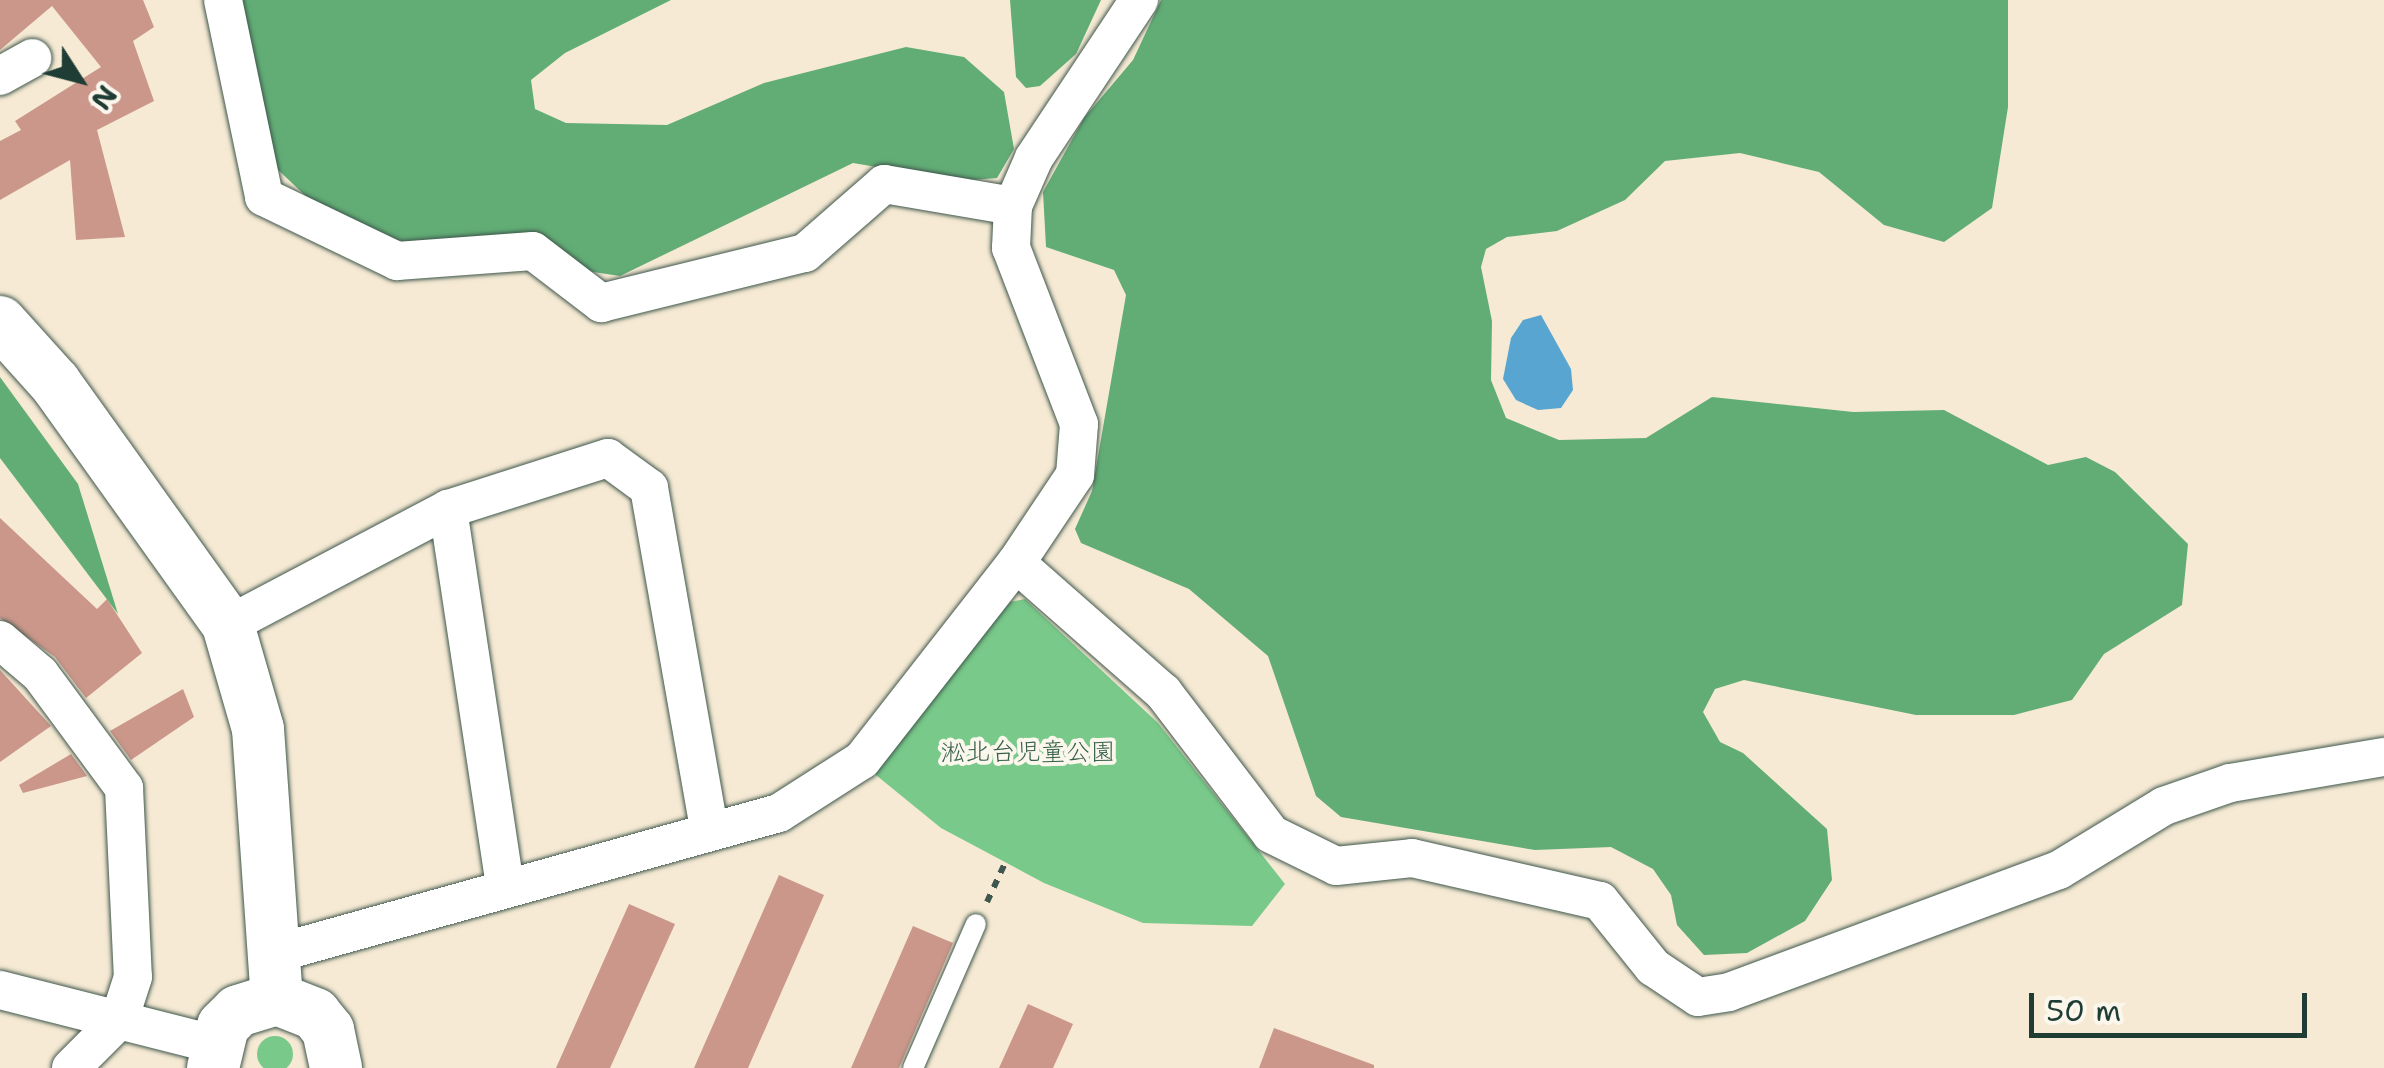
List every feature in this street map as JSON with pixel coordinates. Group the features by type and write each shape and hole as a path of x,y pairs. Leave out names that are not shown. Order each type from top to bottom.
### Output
{"street":[{"path":"223,0 264,198 397,261 533,251 602,303 804,253 884,184 1013,206"},
{"path":"0,990 119,1020 214,1056 238,1011 274,977 506,886 709,828 778,813 862,760 1016,564 1062,498 1080,450 1078,424 1011,248 1013,206 1034,158 1140,0"},
{"path":"0,322 55,382 228,626 258,729 274,977 328,1030 336,1068"},
{"path":"228,626 448,509 608,458 649,488 709,828"},
{"path":"448,509 506,886"},
{"path":"1016,564 1163,692 1271,834 1336,866 1412,858 1600,901 1673,986 1698,997 1729,992 2059,870 2164,806 2213,789 2384,757"},
{"path":"0,640 40,674 124,788 133,977 119,1020 71,1068"}],"lane":[{"path":"912,1068 976,924"}],"path":[{"path":"976,924 1005,863"}],"green space":[{"path":"242,0 671,0 565,53 531,80 535,109 566,123 667,125 764,83 906,47 964,57 1004,92 1014,149 997,178 959,181 853,163 620,276 420,246 372,233 310,200 275,167"},
{"path":"1010,0 1101,0 1076,54 1040,86 1026,88 1016,77"},
{"path":"1161,0 2008,0 2008,107 1992,208 1944,242 1884,225 1819,172 1740,153 1665,161 1625,200 1557,231 1507,237 1486,249 1481,267 1492,321 1491,380 1506,418 1559,440 1646,438 1712,397 1853,412 1944,410 2048,465 2086,457 2115,472 2188,544 2182,605 2104,654 2072,700 2014,715 1916,715 1744,680 1715,689 1703,712 1720,742 1743,753 1827,829 1832,880 1805,921 1747,953 1704,955 1677,925 1671,895 1653,869 1611,847 1535,850 1341,817 1316,796 1268,656 1189,589 1081,543 1075,529 1092,491 1126,295 1114,270 1046,247 1043,192 1084,118 1133,60"},
{"path":"0,377 78,484 118,614 0,458"},
{"name":"淞北台児童公園","path":"1025,599 1158,723 1285,884 1252,926 1143,923 1044,883 941,828 871,771 1010,602"},
{"path":"275,1036 288,1041 293,1054 288,1067 275,1072 262,1067 257,1054 262,1041"}],"water":[{"path":"1541,315 1571,369 1573,390 1561,408 1538,410 1516,400 1503,379 1511,338 1523,320"}],"building":[{"path":"0,0 143,0 154,27 133,41 154,101 97,130 125,237 76,240 70,160 0,200 0,141 21,130 15,121 101,67 52,6 0,50"},
{"path":"0,518 97,609 107,599 142,653 86,698 55,657 0,618"},
{"path":"0,670 51,726 0,762"},
{"path":"183,689 194,717 131,760 110,731"},
{"path":"71,754 87,776 23,793 19,785"},
{"path":"779,875 824,895 748,1068 694,1068"},
{"path":"629,904 675,924 610,1068 556,1068"},
{"path":"913,926 953,943 899,1068 851,1068"},
{"path":"1028,1004 1073,1024 1053,1068 999,1068"},
{"path":"1274,1028 1374,1065 1374,1068 1259,1068"}]}
